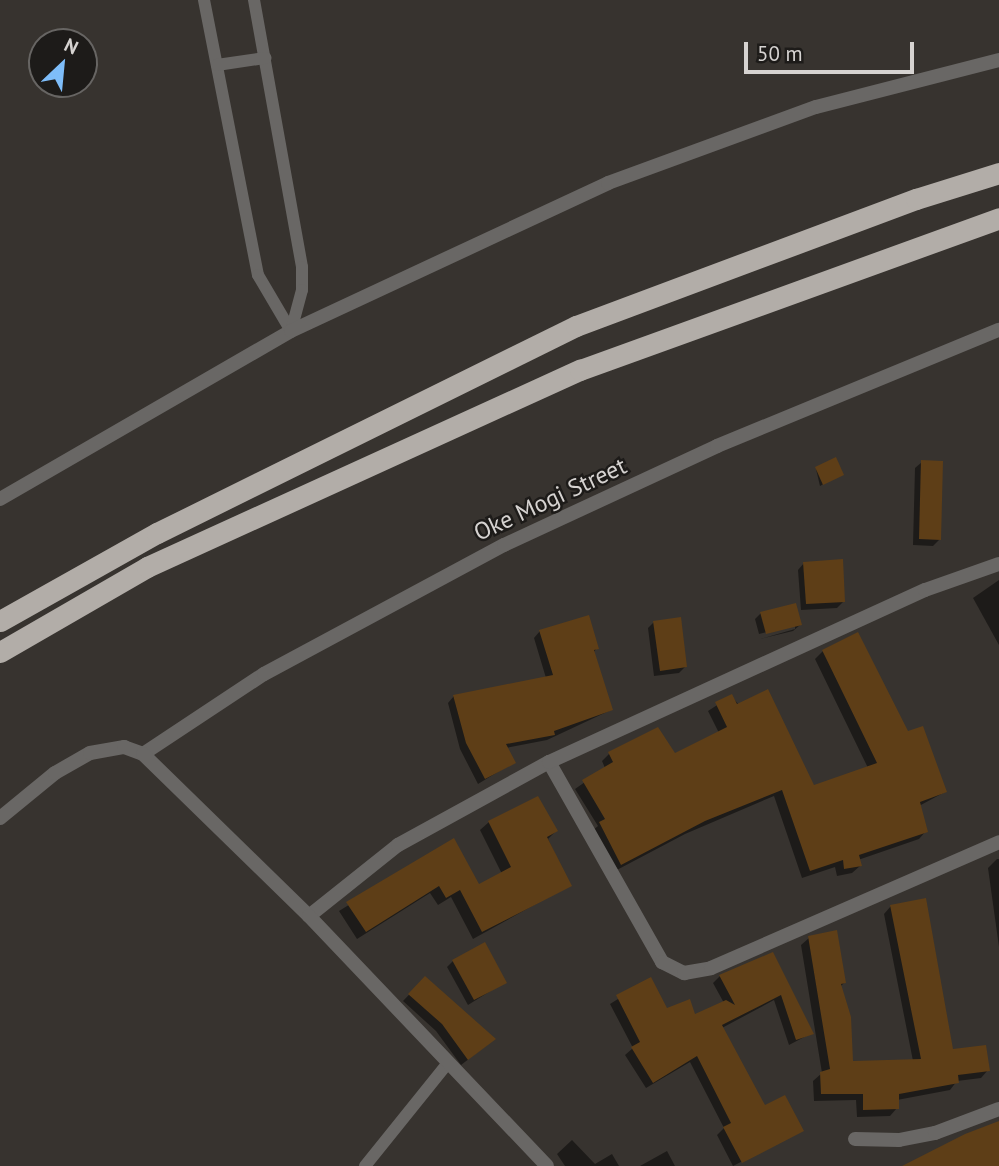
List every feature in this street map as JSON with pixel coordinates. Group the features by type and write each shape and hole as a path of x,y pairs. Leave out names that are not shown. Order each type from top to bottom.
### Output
{"highway":[{"path":"0,621 157,533 576,326 916,199 999,173"},
{"path":"0,652 147,567 580,370 999,218"}],"street":[{"path":"0,499 290,331 608,183 816,107 999,60"},
{"name":"Oke Mogi Street","path":"143,754 264,674 504,545 717,446 999,330"},
{"path":"309,916 398,845 549,762 925,590 999,564"},
{"path":"0,818 55,773 90,753 124,747 143,754 309,916 547,1166"},
{"path":"549,762 662,962 684,973 711,968 999,842"},
{"path":"855,1139 899,1140 935,1133 999,1109"}],"lane":[{"path":"204,0 258,275 290,331"},
{"path":"254,0 302,267 302,290 290,331"},
{"path":"216,65 265,58"},
{"path":"365,1166 447,1064"}],"building":[{"path":"836,457 844,475 823,485 815,467"},
{"path":"921,460 943,461 941,540 919,539"},
{"path":"843,559 845,602 806,604 803,562"},
{"path":"796,603 802,625 766,634 760,612"},
{"path":"589,615 599,649 594,650 613,710 554,731 555,735 506,744 516,763 485,779 466,743 453,695 553,675 539,630"},
{"path":"681,617 687,667 660,671 653,621"},
{"path":"858,632 908,731 923,726 947,792 920,802 928,832 859,855 862,866 844,869 843,860 810,871 782,790 705,821 621,865 599,822 605,819 582,780 613,762 608,752 658,727 675,753 727,727 715,702 732,694 737,704 768,689 814,785 877,763 822,650"},
{"path":"538,796 558,831 547,837 572,886 482,932 460,890 446,898 439,886 366,932 346,902 454,838 479,884 511,867 488,821"},
{"path":"926,898 953,1049 986,1045 990,1071 958,1075 959,1083 899,1094 899,1109 863,1110 863,1094 821,1094 820,1072 830,1069 808,936 837,930 846,983 841,984 851,1017 853,1061 921,1059 890,905"},
{"path":"485,942 507,983 474,1000 452,960"},
{"path":"773,952 814,1034 796,1040 781,995 722,1025 765,1105 785,1095 804,1131 742,1163 723,1127 731,1123 697,1056 653,1083 631,1047 640,1042 616,995 651,977 667,1008 690,999 695,1014 726,1000 735,1005 719,975"},
{"path":"425,976 496,1039 468,1060 442,1024 408,994"},
{"path":"999,1121 999,1166 902,1166 965,1134"}]}
